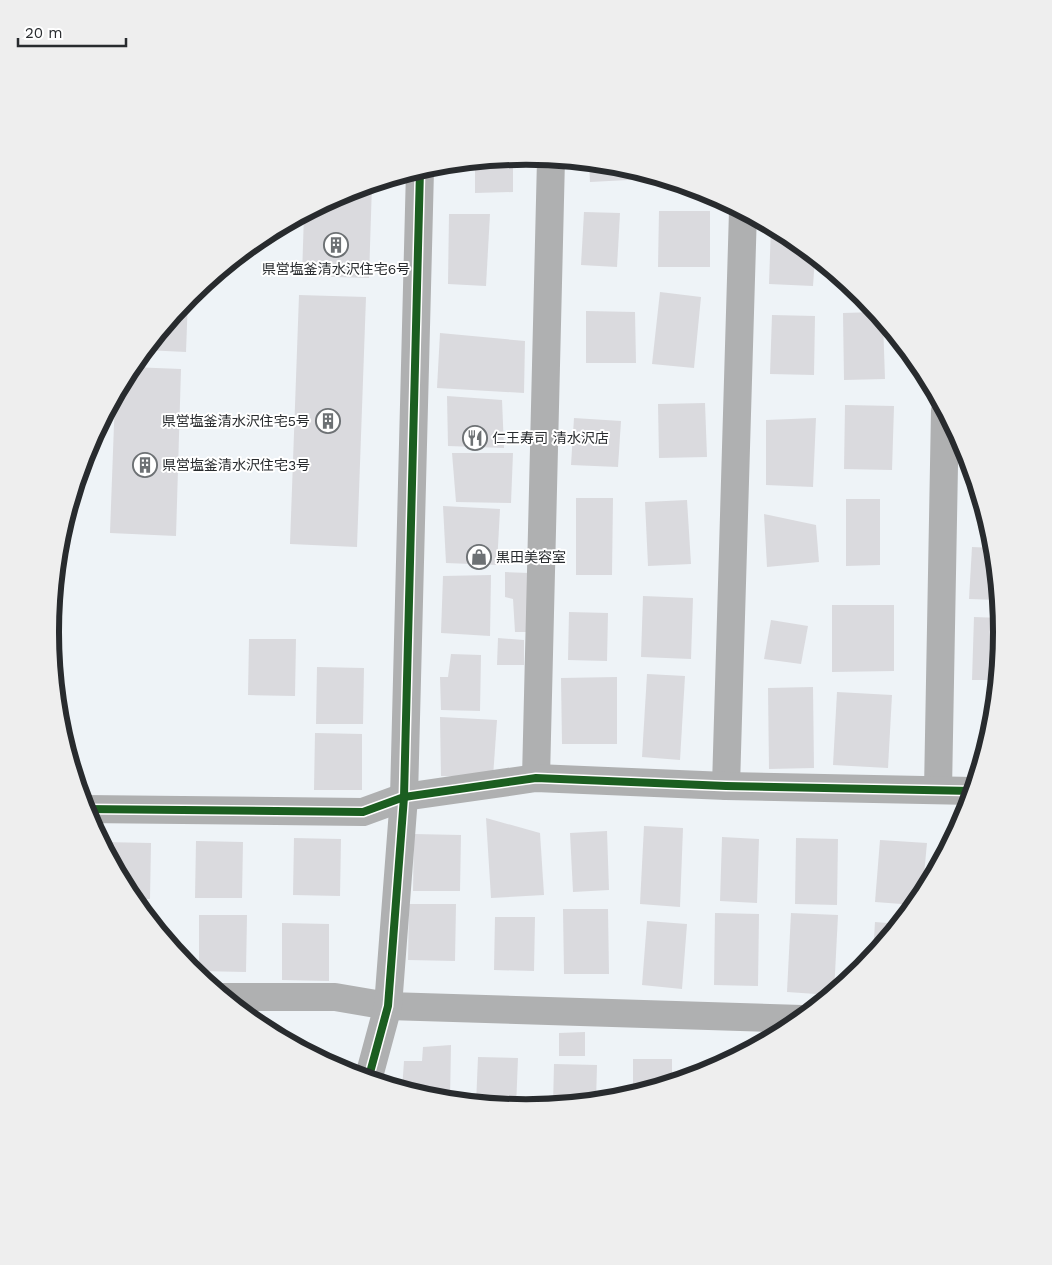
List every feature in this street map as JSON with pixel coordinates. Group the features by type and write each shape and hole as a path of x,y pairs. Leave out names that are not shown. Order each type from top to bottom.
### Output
{"street":[{"path":"536,778 551,166"},
{"path":"370,1073 388,1006 404,798 420,178"},
{"path":"726,786 743,218"},
{"path":"938,790 945,425"},
{"path":"93,809 363,812 404,798 536,778 726,786 965,791"},
{"path":"234,997 335,997 388,1006 789,1019"}],"building":[{"path":"513,165 513,192 475,193 475,168"},
{"path":"589,169 640,179 590,182"},
{"name":"県営塩釜清水沢住宅6号","path":"372,192 369,278 302,276 304,221 319,213"},
{"path":"659,211 710,211 710,267 658,267"},
{"path":"584,212 620,213 617,267 581,265"},
{"path":"449,214 490,214 486,286 448,284"},
{"path":"771,235 814,265 813,286 769,284"},
{"path":"660,292 701,297 694,368 652,364"},
{"name":"県営塩釜清水沢住宅5号","path":"299,295 366,297 357,547 290,544"},
{"path":"188,311 186,352 153,350"},
{"path":"586,311 635,312 636,363 586,363"},
{"path":"866,312 883,332 885,379 844,380 843,313"},
{"path":"772,315 815,316 814,375 770,374"},
{"path":"440,333 525,341 524,393 437,388"},
{"name":"県営塩釜清水沢住宅3号","path":"141,367 181,369 176,536 110,533 114,412"},
{"path":"447,396 502,400 504,448 448,446"},
{"path":"705,403 707,457 659,458 658,404"},
{"path":"845,405 894,406 892,470 844,469"},
{"path":"574,418 621,421 618,467 571,465"},
{"path":"816,418 813,487 766,485 766,420"},
{"path":"452,453 513,453 511,503 456,502"},
{"path":"576,498 613,498 612,575 576,575"},
{"path":"846,499 880,499 880,565 846,566"},
{"path":"687,500 691,564 648,566 645,502"},
{"path":"443,506 500,509 497,565 446,563"},
{"path":"764,514 816,525 819,562 767,567"},
{"path":"972,547 985,548 992,600 969,599"},
{"path":"505,572 529,573 530,632 515,632 513,599 505,597"},
{"path":"491,575 490,636 441,633 443,576"},
{"path":"643,596 693,598 691,659 641,657"},
{"path":"832,605 894,605 894,671 832,672"},
{"path":"569,612 608,613 607,661 568,660"},
{"path":"974,617 993,618 990,680 972,680"},
{"path":"771,620 808,626 801,664 764,659"},
{"path":"498,638 524,640 524,665 497,665"},
{"path":"249,639 296,639 295,696 248,695"},
{"path":"451,654 481,655 480,711 441,710 440,677 448,677"},
{"path":"317,667 364,668 363,724 316,724"},
{"path":"647,674 685,676 680,760 642,757"},
{"path":"617,677 617,744 562,744 561,678"},
{"path":"813,687 814,768 769,769 768,688"},
{"path":"837,692 892,695 888,768 833,765"},
{"path":"440,717 497,720 493,777 441,776"},
{"path":"315,733 362,734 362,790 314,790"},
{"path":"486,818 540,833 544,895 491,898"},
{"path":"644,826 683,828 680,907 640,904"},
{"path":"607,831 609,890 573,892 570,833"},
{"path":"414,834 461,835 460,891 413,891"},
{"path":"722,837 759,839 757,903 720,901"},
{"path":"294,838 341,839 340,896 293,895"},
{"path":"796,838 838,839 837,905 795,904"},
{"path":"880,840 927,843 924,878 906,904 875,902"},
{"path":"196,841 243,842 242,898 195,898"},
{"path":"109,842 151,843 150,899 142,899"},
{"path":"409,904 456,904 455,961 408,960"},
{"path":"563,909 608,909 609,974 564,974"},
{"path":"715,913 759,914 758,986 714,985"},
{"path":"791,913 838,915 834,984 821,994 787,992"},
{"path":"199,915 247,915 246,972 205,971 199,966"},
{"path":"495,917 535,917 534,971 494,970"},
{"path":"647,921 687,924 682,989 642,985"},
{"path":"875,922 892,923 877,941 874,944"},
{"path":"282,923 329,924 329,981 282,980"},
{"path":"585,1032 585,1056 559,1056 559,1033"},
{"path":"451,1045 450,1094 402,1083 404,1061 422,1061 423,1047"},
{"path":"478,1057 518,1058 516,1100 476,1097"},
{"path":"633,1059 672,1059 672,1076 633,1087"},
{"path":"554,1064 597,1065 596,1094 553,1099"}],"cycle path":[{"path":"370,1073 388,1006 404,797 420,178"},
{"path":"93,809 363,812 404,797 536,778 726,786 965,791"}],"place":[{"name":"県営塩釜清水沢住宅6号","path":"336,245"},
{"name":"県営塩釜清水沢住宅5号","path":"328,421"},
{"name":"仁王寿司 清水沢店","path":"475,438"},
{"name":"県営塩釜清水沢住宅3号","path":"145,465"},
{"name":"黒田美容室","path":"479,557"}]}
